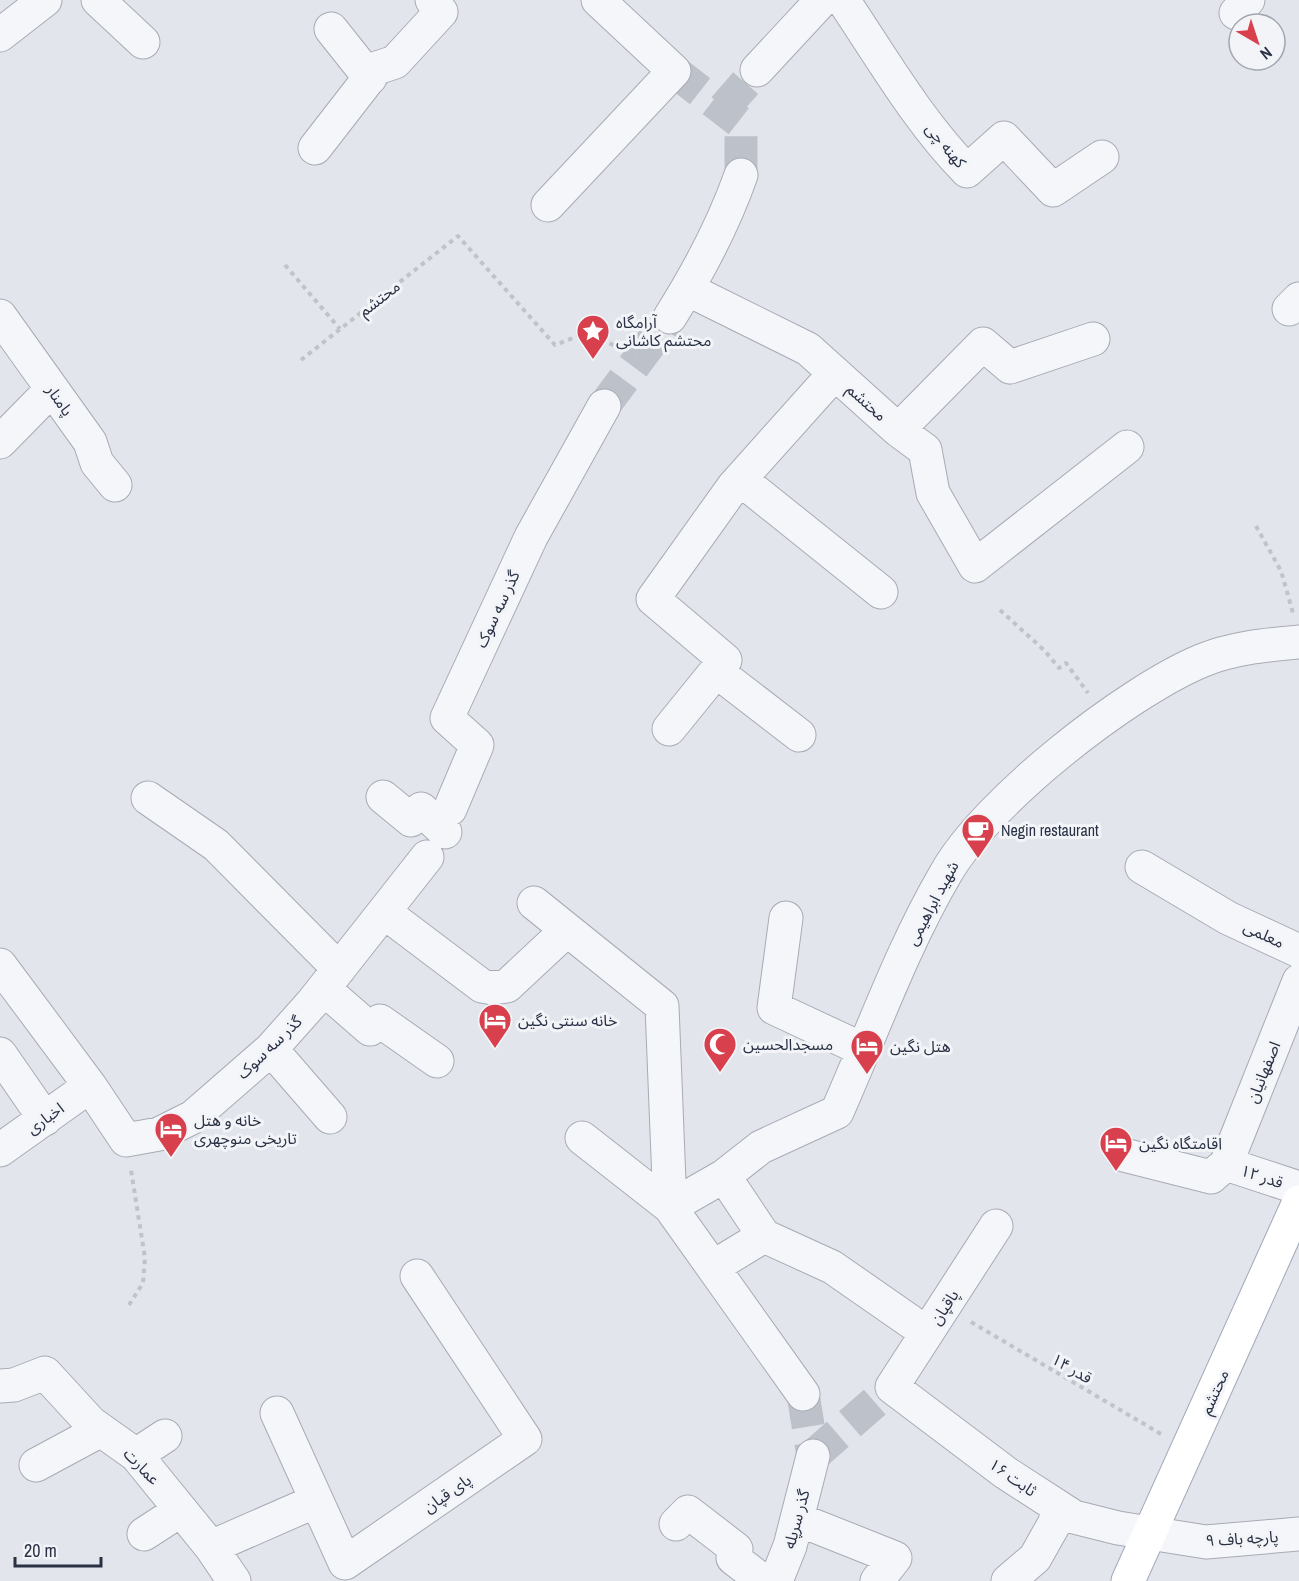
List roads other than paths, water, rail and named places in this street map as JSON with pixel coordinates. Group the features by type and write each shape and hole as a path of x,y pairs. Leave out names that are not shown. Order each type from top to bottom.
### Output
{"main road":[{"name":"محتشم","path":"1133,1578 1150,1533 1299,1202"}],"street":[{"path":"2,28 45,0"},
{"path":"98,0 143,42"},
{"path":"315,148 377,68 395,62 441,12 432,0"},
{"path":"548,205 674,71 598,0"},
{"path":"757,70 822,0"},
{"name":"کهنه چی","path":"843,0 926,122 947,150 968,171 1004,138 1053,190 1102,157"},
{"path":"331,29 370,78"},
{"path":"670,317 717,236 741,175"},
{"name":"محتشم","path":"687,289 808,349 898,430 983,344 1010,367 1093,339"},
{"name":"پامنار","path":"0,316 90,442 97,463 115,486"},
{"path":"669,729 725,660 653,599 740,479 835,373"},
{"path":"0,442 52,389"},
{"name":"گذر سه سوک","path":"90,1086 126,1140 159,1134 193,1117 272,1049 384,912 440,833 477,745 447,718 531,537 604,406"},
{"path":"898,430 925,450 933,493 975,566 1127,447"},
{"path":"740,479 881,592"},
{"name":"شهید ابراهیمی","path":"670,1207 724,1176 761,1147 837,1112 927,907 961,850 980,828 1044,767 1107,719 1164,680 1200,661 1254,647 1298,632"},
{"path":"716,671 799,735"},
{"path":"383,797 411,820 421,809 440,833"},
{"path":"148,798 216,845 331,979 370,1029 380,1021 437,1061"},
{"name":"معلمی","path":"1142,867 1228,918 1299,951"},
{"path":"534,903 662,1006 670,1207"},
{"path":"384,912 482,986 493,988 507,986 567,930"},
{"path":"786,918 774,1008 864,1050"},
{"path":"0,965 90,1086"},
{"name":"اصفهانیان","path":"1226,1164 1299,981"},
{"path":"272,1049 330,1117"},
{"path":"0,1054 45,1119"},
{"name":"اخباری","path":"0,1150 90,1086"},
{"path":"582,1138 670,1207 804,1394"},
{"name":"قدر ۱۲","path":"1124,1155 1211,1177 1226,1164 1299,1188"},
{"path":"724,1176 764,1236 832,1267 936,1320"},
{"name":"پاقپان","path":"892,1388 996,1226"},
{"path":"713,1267 764,1236"},
{"name":"پای قپان","path":"277,1413 345,1563 525,1439 417,1276"},
{"name":"عمارت","path":"0,1386 14,1385 45,1373 100,1430 136,1455 211,1547 234,1581"},
{"name":"ثابت ۱۶","path":"892,1388 1006,1473 1074,1517 1150,1533"},
{"path":"36,1465 100,1430"},
{"path":"136,1455 165,1436"},
{"name":"گذر سرپله","path":"776,1581 797,1519 813,1456"},
{"path":"211,1547 316,1500"},
{"path":"144,1534 181,1510"},
{"path":"1008,1581 1035,1558 1062,1510"},
{"path":"676,1524 688,1512 736,1548 733,1558 763,1581"},
{"path":"797,1519 895,1558 877,1581"},
{"name":"پارچه باف ۹","path":"1150,1533 1206,1542 1299,1534"}],"tunnel":[{"path":"724,108 757,70"},
{"path":"674,71 741,123 741,175"},
{"path":"604,406 670,317"},
{"path":"813,1456 892,1387"},
{"path":"803,1394 813,1456"}],"place":[{"name":"آرامگاه محتشم کاشانی","path":"593,360"},
{"name":"Negin restaurant","path":"978,859"},
{"name":"خانه سنتی نگین","path":"495,1049"},
{"name":"مسجدالحسین","path":"720,1073"},
{"name":"هتل نگین","path":"867,1075"},
{"name":"خانه و هتل تاریخی منوچهری","path":"171,1158"},
{"name":"اقامتگاه نگین","path":"1116,1172"}]}
